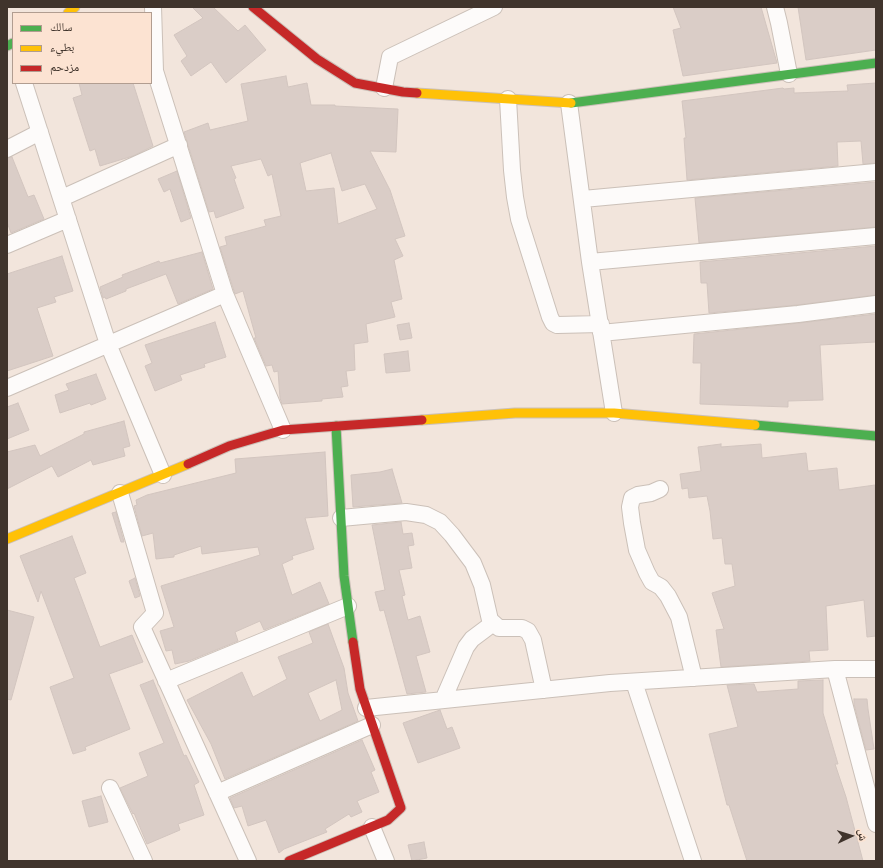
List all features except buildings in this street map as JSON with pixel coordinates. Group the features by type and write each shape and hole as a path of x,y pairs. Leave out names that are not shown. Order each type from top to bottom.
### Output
{"street":[{"path":"153,7 155,71 225,294 283,430"},
{"path":"253,7 317,59 355,83 403,92 569,103 876,62"},
{"path":"384,88 390,57 494,7"},
{"path":"775,7 789,74"},
{"path":"24,84 108,344 163,475"},
{"path":"508,99 512,170 519,219 553,323 558,325 601,328 798,314 876,304"},
{"path":"569,103 583,199 590,262 614,413"},
{"path":"7,149 40,132"},
{"path":"62,198 179,145"},
{"path":"583,199 876,172"},
{"path":"7,245 68,219"},
{"path":"590,262 876,236"},
{"path":"7,388 225,294"},
{"path":"7,539 163,475 229,446 283,430 515,414 614,413 876,436"},
{"path":"290,861 388,820 401,808 360,689 344,576 336,426"},
{"path":"660,489 632,498 630,507 632,523 637,550 647,573 652,582 661,587 668,596 679,617 694,678"},
{"path":"120,493 155,614 142,627 248,861"},
{"path":"341,518 406,512 426,515 440,522 473,563 482,585 486,610 492,624 499,628 522,628 528,631 533,640 544,690"},
{"path":"166,682 348,606"},
{"path":"443,700 466,647 472,639 492,624"},
{"path":"835,669 875,815"},
{"path":"366,708 634,682 835,669 876,669"},
{"path":"634,682 693,861"},
{"path":"217,793 372,725"},
{"path":"110,788 144,861"},
{"path":"372,827 386,861"}],"traffic: fast":[{"path":"7,46 12,44"},
{"path":"571,103 876,63"},
{"path":"755,425 876,436"},
{"path":"336,426 344,576 353,642"}],"traffic: slow":[{"path":"69,12 75,7"},
{"path":"417,93 571,103"},
{"path":"422,420 515,413 614,413 755,425"},
{"path":"7,539 188,464"}],"traffic: jam":[{"path":"253,7 317,59 355,83 403,92 417,93"},
{"path":"188,464 229,446 283,430 422,420"},
{"path":"289,861 388,820 401,808 360,689 353,642"}]}
